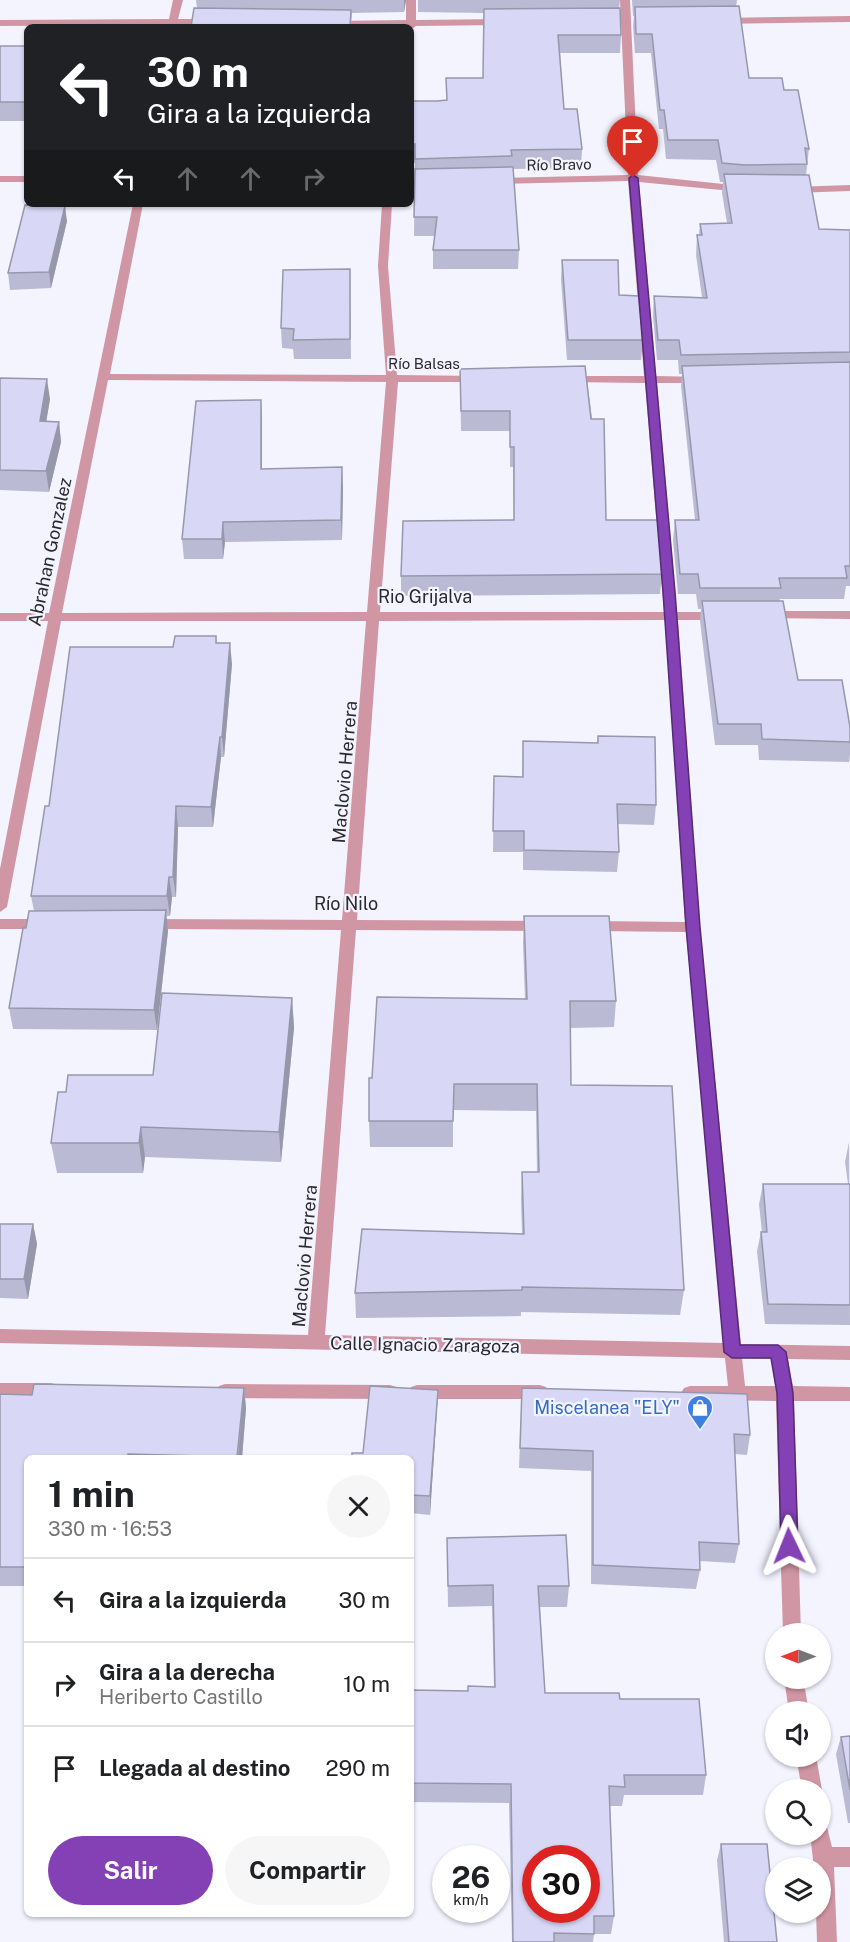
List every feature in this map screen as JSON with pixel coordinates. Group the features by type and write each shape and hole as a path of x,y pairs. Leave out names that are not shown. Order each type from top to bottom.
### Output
{"street":[{"path":"172,24 178,0"},
{"path":"411,0 411,24"},
{"path":"625,0 633,178 671,616 693,927 737,1393"},
{"path":"709,21 850,19"},
{"path":"0,23 228,22"},
{"path":"414,25 519,22"},
{"name":"Río Bravo","path":"481,182 633,178 755,190"},
{"path":"0,179 24,179"},
{"path":"779,190 850,188"},
{"name":"Abrahan Gonzalez","path":"0,907 55,617 137,207"},
{"name":"Maclovio Herrera","path":"316,1342 351,923 392,379 383,266 387,207"},
{"name":"Río Balsas","path":"105,377 493,379"},
{"path":"549,379 710,380"},
{"name":"Rio Grijalva","path":"0,616 731,615"},
{"path":"755,615 850,615"},
{"name":"Río Nilo","path":"129,924 351,923 693,927"},
{"path":"0,924 58,924"},
{"name":"Calle Ignacio Zaragoza","path":"0,1336 850,1353"},
{"path":"778,1352 785,1393 792,1623"},
{"path":"0,1390 71,1390"},
{"path":"202,1391 558,1392"},
{"path":"677,1393 850,1394"},
{"path":"822,1845 824,1857"},
{"path":"831,1857 850,1857"},
{"path":"826,1923 827,1942"}],"building":[{"path":"739,6 749,78 782,78 784,90 798,90 809,149 805,148 807,164 722,163 718,140 668,140 664,110 660,110 652,34 636,34 635,7"},
{"path":"194,8 351,10 350,24 191,24"},
{"path":"620,8 621,35 558,35 564,109 577,109 582,149 511,150 512,156 415,159 414,101 447,100 446,78 483,78 484,9"},
{"path":"0,46 24,46 24,102 0,102"},
{"path":"513,167 519,250 433,250 437,217 414,217 415,169"},
{"path":"724,174 809,175 819,229 850,230 850,352 681,355 679,340 658,340 654,296 707,298 697,235 702,235 700,224 732,223"},
{"path":"24,207 65,207 49,272 8,273"},
{"path":"562,260 618,260 619,295 639,296 643,340 568,340"},
{"path":"350,269 350,339 293,340 294,329 281,328 283,270"},
{"path":"850,362 850,566 845,566 847,578 779,578 781,588 700,588 698,574 680,574 675,520 699,520 682,366"},
{"path":"585,366 591,419 604,419 606,520 658,520 662,574 401,576 403,521 514,520 514,447 510,447 510,411 461,411 460,369"},
{"path":"0,378 47,379 40,421 59,422 46,471 0,470"},
{"path":"261,400 261,469 342,467 341,520 223,522 222,539 182,539 196,401"},
{"path":"702,601 783,601 798,680 842,680 850,727 850,742 762,739 761,724 718,724"},
{"path":"175,636 216,636 216,643 230,643 222,737 220,737 211,807 176,806 173,877 169,877 167,896 31,896 45,806 49,806 70,647 173,647"},
{"path":"598,736 655,737 656,805 617,804 619,852 524,850 524,831 493,831 494,776 523,777 523,741 598,743"},
{"path":"166,910 154,1010 9,1008 23,928 26,928 29,911"},
{"path":"524,916 609,916 616,1001 570,1001 571,1085 672,1086 684,1290 522,1287 522,1290 355,1293 362,1229 524,1234 522,1172 539,1172 537,1084 454,1084 453,1121 369,1121 369,1078 372,1078 377,997 527,999"},
{"path":"162,993 292,998 279,1132 141,1127 139,1143 51,1143 58,1092 66,1092 68,1075 153,1075"},
{"path":"763,1184 850,1184 850,1305 768,1304 761,1232 767,1232"},
{"path":"0,1224 33,1224 24,1279 0,1279"},
{"path":"34,1384 244,1388 237,1455 24,1455 24,1567 0,1567 0,1394 32,1395"},
{"path":"370,1386 438,1390 430,1496 414,1495 414,1455 352,1455 352,1453 363,1453"},
{"path":"522,1388 747,1394 750,1435 734,1434 739,1544 699,1542 700,1570 593,1565 593,1451 520,1448"},
{"path":"566,1535 569,1586 538,1586 545,1693 619,1693 620,1699 699,1699 706,1775 624,1775 625,1787 609,1786 614,1916 600,1916 600,1845 522,1845 522,1923 594,1923 594,1934 554,1933 554,1942 513,1942 511,1784 414,1783 414,1690 468,1691 468,1686 495,1687 493,1585 448,1586 447,1538"},
{"path":"850,1736 850,1790 841,1737"},
{"path":"721,1844 765,1844 768,1857 765,1857 765,1923 775,1923 777,1942 729,1942"}],"place":[{"name":"Miscelanea \"ELY\"","path":"700,1431"}],"route":[{"path":"633,178 669,592 693,927 732,1352 778,1352 785,1393 789,1546"}]}
